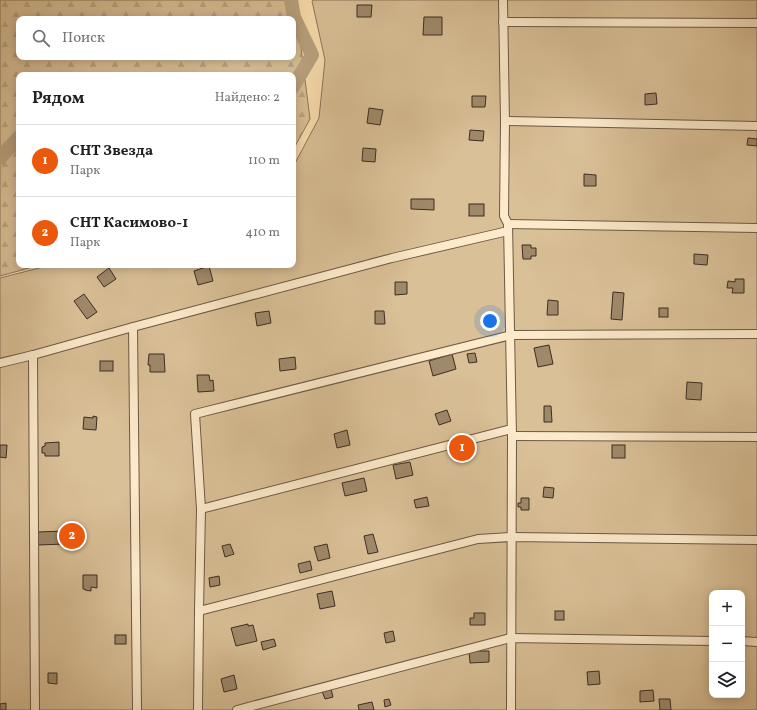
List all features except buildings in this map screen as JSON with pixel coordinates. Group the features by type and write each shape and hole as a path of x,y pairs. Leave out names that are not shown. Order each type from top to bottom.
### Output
{"street":[{"path":"503,0 502,22 505,121 504,216 508,227 511,335 511,710"},
{"path":"502,22 757,23"},
{"path":"505,121 757,126"},
{"path":"0,363 33,356 132,327 508,227 757,228"},
{"path":"132,327 137,710"},
{"path":"198,710 201,509 195,414 511,335 757,334"},
{"path":"33,356 35,710"},
{"path":"201,509 511,432 757,437"},
{"path":"199,612 478,539 512,537 757,540"},
{"path":"237,710 510,638 709,641"},
{"path":"745,642 757,642"}],"green space":[{"path":"0,0 295,0 310,119 296,145 296,72 16,72 16,268 29,268 0,276"},
{"path":"314,0 757,0 757,710 0,710 0,278 39,268 296,268 296,161 319,118 325,60 312,1"}],"waterway":[{"path":"291,0 294,16"},
{"path":"296,21 312,55 296,82"},
{"path":"0,158 16,140"}],"place":[{"name":"СНТ Звезда","path":"462,448"},
{"name":"СНТ Касимово-1","path":"72,536"}]}
